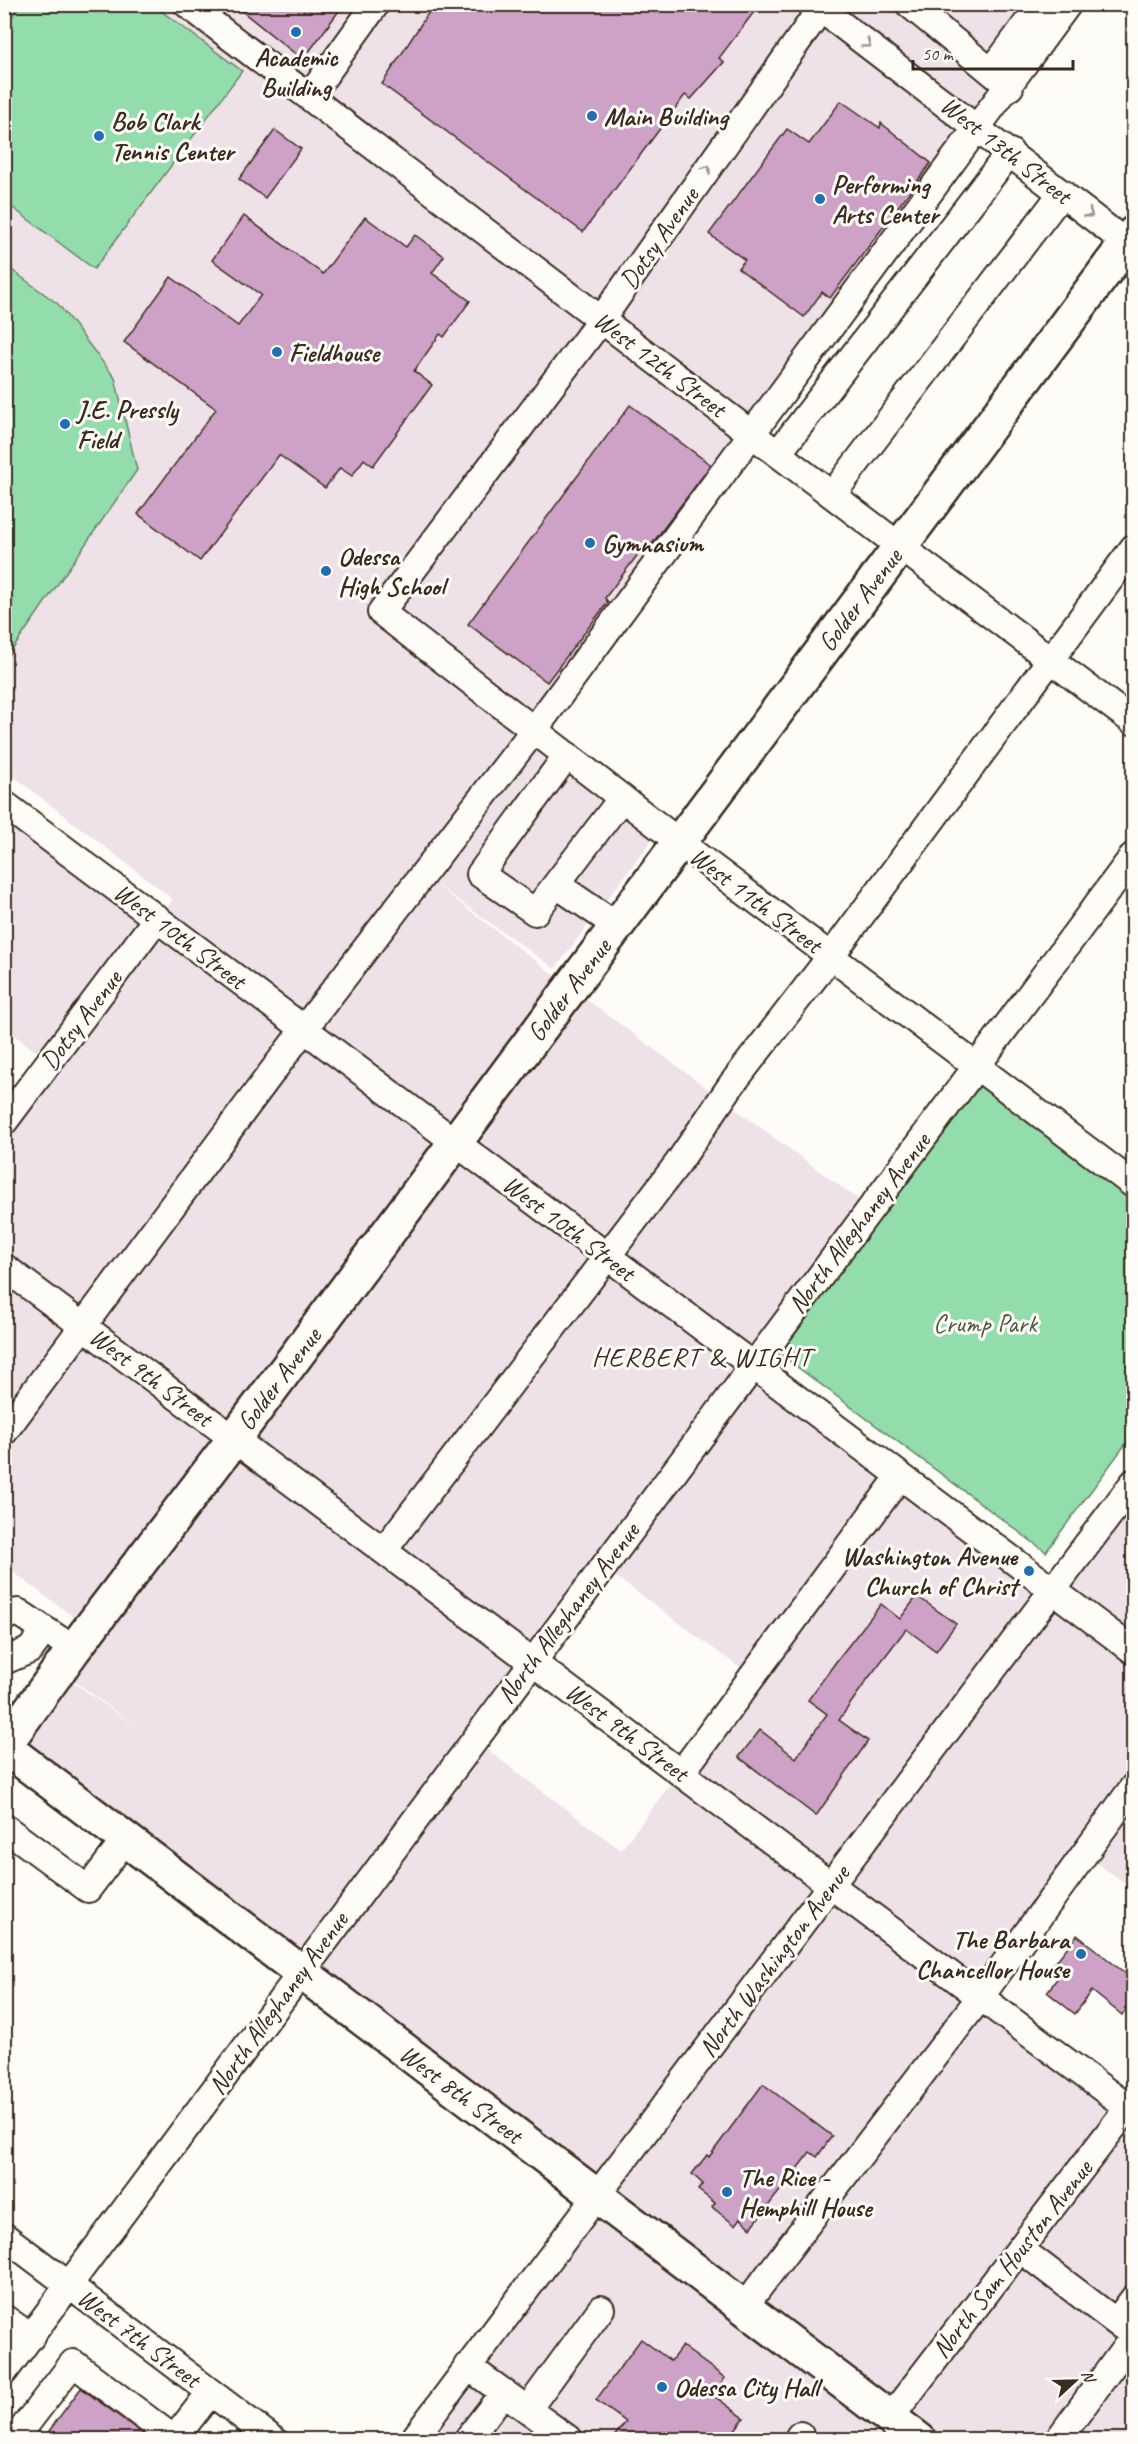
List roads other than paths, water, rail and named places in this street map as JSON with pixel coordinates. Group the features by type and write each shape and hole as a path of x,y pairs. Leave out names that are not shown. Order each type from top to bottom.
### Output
{"main road":[{"name":"Golder Avenue","path":"4,1747 74,1649 1131,242"},
{"name":"West 8th Street","path":"4,1747 919,2439"}],"street":[{"name":"West 12th Street","path":"187,4 900,547 1134,722"},
{"path":"309,97 376,4"},
{"path":"909,4 1001,79"},
{"path":"4,1432 304,1029 534,730 978,128 1001,79 1043,14 1068,4"},
{"name":"West 13th Street","path":"822,7 1062,193 1131,242"},
{"name":"Dotsy Avenue","path":"381,612 601,320 822,7"},
{"path":"778,452 1010,152"},
{"path":"832,495 1062,193"},
{"path":"384,1550 678,1163 732,1084 831,956 1134,548"},
{"name":"West 11th Street","path":"381,612 679,842 976,1066 1132,1179"},
{"path":"567,755 480,874 535,912 622,798"},
{"name":"West 10th Street","path":"6,809 157,918 1134,1651"},
{"name":"North Alleghaney Avenue","path":"4,2372 1134,855"},
{"path":"557,885 617,926"},
{"name":"Dotsy Avenue","path":"4,1122 157,918"},
{"name":"West 9th Street","path":"4,1267 1132,2107"},
{"path":"682,1772 900,1476"},
{"name":"North Washington Avenue","path":"413,2439 833,1885 1134,1482"},
{"path":"4,1617 18,1612 74,1649"},
{"path":"4,1661 30,1650 45,1630"},
{"path":"744,2307 981,1996 1134,1786"},
{"path":"4,1827 88,1889 125,1840"},
{"name":"North Sam Houston Avenue","path":"890,2418 1132,2107"},
{"name":"West 7th Street","path":"4,2236 274,2439"},
{"path":"1020,2249 1128,2331"},
{"path":"1058,2439 1128,2331 1134,2298"},
{"path":"528,2409 601,2309"},
{"path":"4,2318 31,2337"},
{"path":"4,2433 14,2439 73,2363 174,2439 210,2393"},
{"path":"467,2366 570,2439"},
{"path":"467,2439 504,2392"}],"place":[{"name":"Academic Building","path":"296,32"},
{"name":"Main Building","path":"592,116"},
{"name":"Bob Clark Tennis Center","path":"99,136"},
{"name":"Performing Arts Center","path":"820,199"},
{"name":"Fieldhouse","path":"277,352"},
{"name":"J.E. Pressly Field","path":"65,424"},
{"name":"Gymnasium","path":"590,543"},
{"name":"Odessa High School","path":"326,571"},
{"name":"Washington Avenue Church of Christ","path":"1029,1571"},
{"name":"The Barbara Chancellor House","path":"1081,1954"},
{"name":"The Rice - Hemphill House","path":"727,2192"},
{"name":"Odessa City Hall","path":"662,2387"}],"district":[{"name":"HERBERT & WIGHT","path":"702,1357"}],"park label":[{"name":"Crump Park","path":"985,1323"}]}
